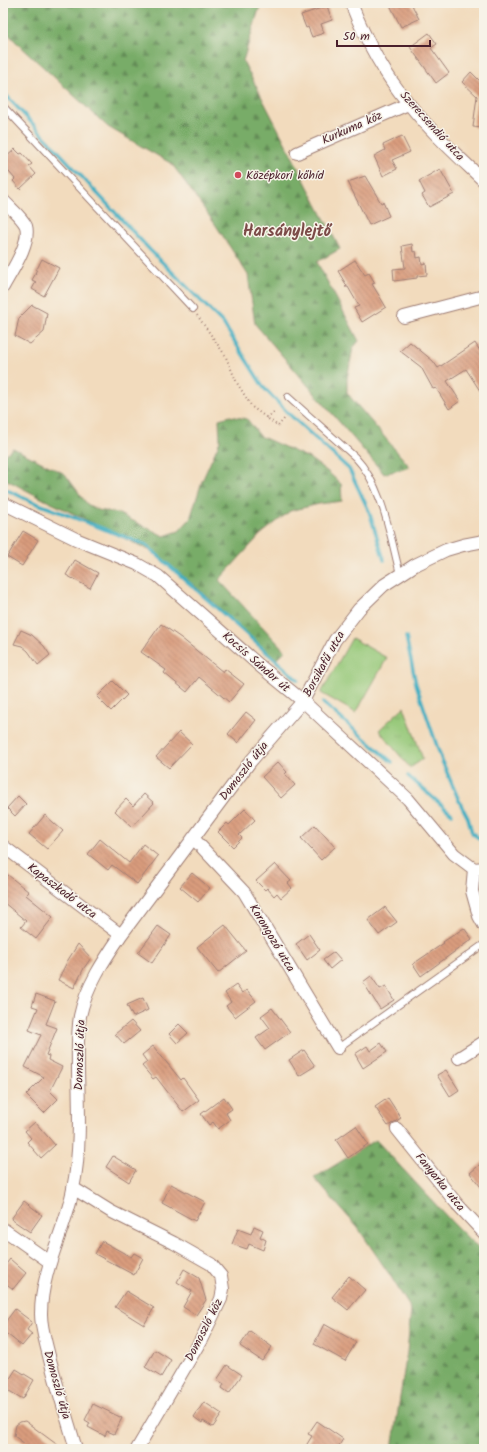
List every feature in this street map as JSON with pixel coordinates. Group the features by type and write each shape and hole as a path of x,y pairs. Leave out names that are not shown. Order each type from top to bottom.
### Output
{"street":[{"name":"Szerecsendió utca","path":"351,3 371,49 408,104 484,181"},
{"name":"Kurkuma köz","path":"297,153 408,104"},
{"path":"3,200 26,226 26,233 24,245 3,286"},
{"path":"404,315 484,296"},
{"name":"Kocsis Sándor út","path":"3,503 78,540 137,564 158,576 260,666 303,701 408,799 454,854 479,868 472,891 479,916 484,925"},
{"name":"Borsikafű utca","path":"303,701 335,640 348,622 376,593 400,574 446,550 484,541"},
{"name":"Domoszló útja","path":"76,1449 51,1365 41,1315 50,1262 73,1188 79,1137 78,1036 80,1016 86,997 96,976 120,935 258,752 296,711 303,701"},
{"name":"Korongozó utca","path":"193,838 244,892 338,1048"},
{"name":"Kapaszkodó utca","path":"3,846 120,935"},
{"path":"459,1058 484,1042"},
{"name":"Fanyarka utca","path":"397,1129 457,1204 484,1233"},
{"name":"Domoszló köz","path":"73,1188 110,1211 211,1264 222,1276 223,1289 221,1300 204,1333 137,1449"},
{"path":"3,1229 50,1262"}],"lane":[{"path":"3,106 193,309"},
{"path":"288,397 363,465 380,499 400,574"},
{"path":"338,1048 484,944"}],"path":[{"path":"193,309 225,355 237,383 252,407 278,426 285,418"},
{"path":"267,418 275,411"}],"green space":[{"path":"3,3 261,3 243,61 340,249 317,262 359,341 353,348 347,379 347,393 410,467 384,474 255,324 248,275 217,227 172,164 108,127 15,41 3,28"},
{"path":"230,416 247,419 260,436 309,458 341,484 342,501 319,504 290,511 260,535 219,580 285,651 277,659 261,649 209,598 155,553 3,478 3,456 13,448 65,474 87,504 98,510 117,513 164,536 179,531 190,519 202,481 220,441 219,419"},
{"path":"352,638 387,658 356,713 321,693"},
{"path":"404,707 423,759 410,768 379,730"},
{"path":"376,1140 451,1221 484,1254 484,1449 392,1449 407,1352 411,1309 358,1228 314,1178"}],"building":[{"path":"389,3 411,3 419,19 401,27"},
{"path":"327,6 332,20 321,24 324,33 312,37 308,27 306,28 301,15"},
{"path":"429,33 437,44 431,48 449,73 436,83 410,47"},
{"path":"471,72 484,85 484,90 481,93 484,93 484,128 473,127 477,96 462,82"},
{"path":"402,136 410,152 392,160 397,169 383,176 374,156 385,150 383,145"},
{"path":"15,149 20,154 22,153 32,164 29,166 36,174 20,189 13,181 15,179 3,165 3,160"},
{"path":"440,169 454,194 429,207 422,195 425,193 419,181"},
{"path":"365,176 381,203 383,202 389,216 369,225 348,182"},
{"path":"412,244 413,252 416,251 417,258 421,257 422,264 426,263 427,275 394,281 393,269 405,268 402,246"},
{"path":"42,259 59,268 44,296 32,289 36,282 32,280"},
{"path":"355,260 365,275 369,273 375,283 372,284 386,307 362,322 354,308 359,306 348,287 345,287 347,286 338,271"},
{"path":"32,305 47,313 44,332 30,344 15,336 19,318"},
{"path":"410,342 433,361 438,368 475,343 484,357 484,397 466,369 447,381 460,401 449,409 436,388 433,389 421,367 400,351"},
{"path":"23,531 38,540 22,566 7,557"},
{"path":"75,560 98,573 90,588 66,575"},
{"path":"161,624 223,672 225,669 244,684 229,702 199,677 187,692 164,673 166,670 141,652"},
{"path":"21,630 32,635 44,646 50,655 38,665 28,651 22,646 14,644"},
{"path":"113,681 127,695 111,711 97,697"},
{"path":"246,712 256,720 238,743 228,734"},
{"path":"179,732 192,744 169,768 156,757"},
{"path":"278,762 287,772 285,774 295,785 281,798 262,777"},
{"path":"144,794 154,803 132,827 115,811 126,799 133,806"},
{"path":"18,796 26,804 15,816 7,808"},
{"path":"245,809 255,820 239,835 242,838 233,847 218,832 227,823 229,825"},
{"path":"45,815 63,831 47,849 29,834"},
{"path":"315,825 335,847 321,860 301,838"},
{"path":"100,839 129,863 143,844 158,856 137,884 112,865 108,870 88,854"},
{"path":"275,864 291,881 288,883 292,888 281,898 277,893 274,896 267,888 265,890 256,881"},
{"path":"3,871 29,892 26,895 53,917 36,939 21,927 26,921 3,902"},
{"path":"192,873 210,888 198,902 180,887"},
{"path":"385,907 397,922 379,935 368,920"},
{"path":"225,925 246,951 218,973 197,947"},
{"path":"158,926 171,935 152,963 138,953"},
{"path":"464,928 472,939 421,976 413,964"},
{"path":"309,934 320,950 307,960 296,944"},
{"path":"78,944 91,958 74,988 58,980"},
{"path":"334,952 341,960 330,969 323,960"},
{"path":"371,976 380,989 386,986 394,1000 380,1009 363,982"},
{"path":"236,985 242,993 247,990 256,1001 235,1017 226,1006 231,1002 225,993"},
{"path":"36,994 55,1001 46,1024 57,1028 46,1055 49,1056 48,1060 62,1067 50,1091 58,1099 44,1113 26,1095 44,1077 25,1067 41,1035 29,1030 38,1008 32,1006"},
{"path":"143,998 148,1010 133,1017 127,1005"},
{"path":"272,1008 290,1032 265,1050 256,1038 270,1028 261,1016"},
{"path":"131,1021 140,1031 124,1044 115,1034"},
{"path":"179,1024 188,1033 177,1043 169,1034"},
{"path":"381,1043 387,1052 363,1068 355,1054 367,1046 370,1051"},
{"path":"153,1046 181,1080 183,1078 199,1100 183,1112 156,1077 153,1079 142,1066 147,1062 142,1055"},
{"path":"304,1050 315,1066 299,1076 289,1060"},
{"path":"446,1070 459,1090 450,1096 437,1075"},
{"path":"224,1097 232,1109 226,1113 230,1120 218,1129 213,1122 209,1125 201,1114"},
{"path":"388,1098 401,1118 388,1126 375,1107"},
{"path":"35,1122 55,1145 41,1158 27,1142 31,1138 25,1131"},
{"path":"356,1126 368,1144 348,1158 336,1140"},
{"path":"113,1156 136,1170 129,1182 106,1167"},
{"path":"484,1161 484,1191 470,1173"},
{"path":"171,1184 205,1202 195,1221 162,1203"},
{"path":"24,1201 42,1215 30,1232 11,1219"},
{"path":"254,1226 263,1230 260,1237 266,1240 263,1250 249,1244 247,1249 232,1244 238,1229 251,1234"},
{"path":"102,1241 131,1257 134,1253 143,1258 134,1275 95,1254"},
{"path":"10,1259 26,1273 13,1289 3,1281 3,1268"},
{"path":"184,1269 199,1278 206,1300 196,1315 183,1307 192,1291 177,1282"},
{"path":"349,1276 365,1290 348,1310 332,1297"},
{"path":"126,1291 154,1308 144,1325 115,1307"},
{"path":"15,1309 32,1322 27,1330 32,1334 22,1346 3,1331 3,1325"},
{"path":"324,1324 356,1342 345,1361 314,1344"},
{"path":"250,1331 272,1347 262,1361 240,1346"},
{"path":"155,1350 171,1360 161,1377 145,1367"},
{"path":"227,1365 242,1375 229,1393 222,1388 224,1384 217,1380"},
{"path":"16,1369 34,1380 23,1399 4,1388"},
{"path":"204,1402 222,1414 213,1427 203,1421 202,1423 194,1417"},
{"path":"93,1404 122,1418 114,1434 107,1431 105,1436 88,1427 90,1423 85,1420"},
{"path":"25,1421 63,1449 32,1449 14,1436 16,1425"},
{"path":"317,1421 343,1439 337,1449 304,1449 312,1436 308,1434"}],"waterway":[{"path":"3,92 150,250 223,323 264,388 289,414 349,469 369,511 384,560"},
{"path":"3,488 28,500 146,545 298,680"},
{"path":"406,637 416,684 442,761 468,818 472,833 484,842"},
{"path":"323,703 392,762"},
{"path":"408,776 452,814"}],"place":[{"name":"Középkori kőhíd","path":"238,175"}],"district":[{"name":"Harsánylejtő","path":"287,231"}]}
